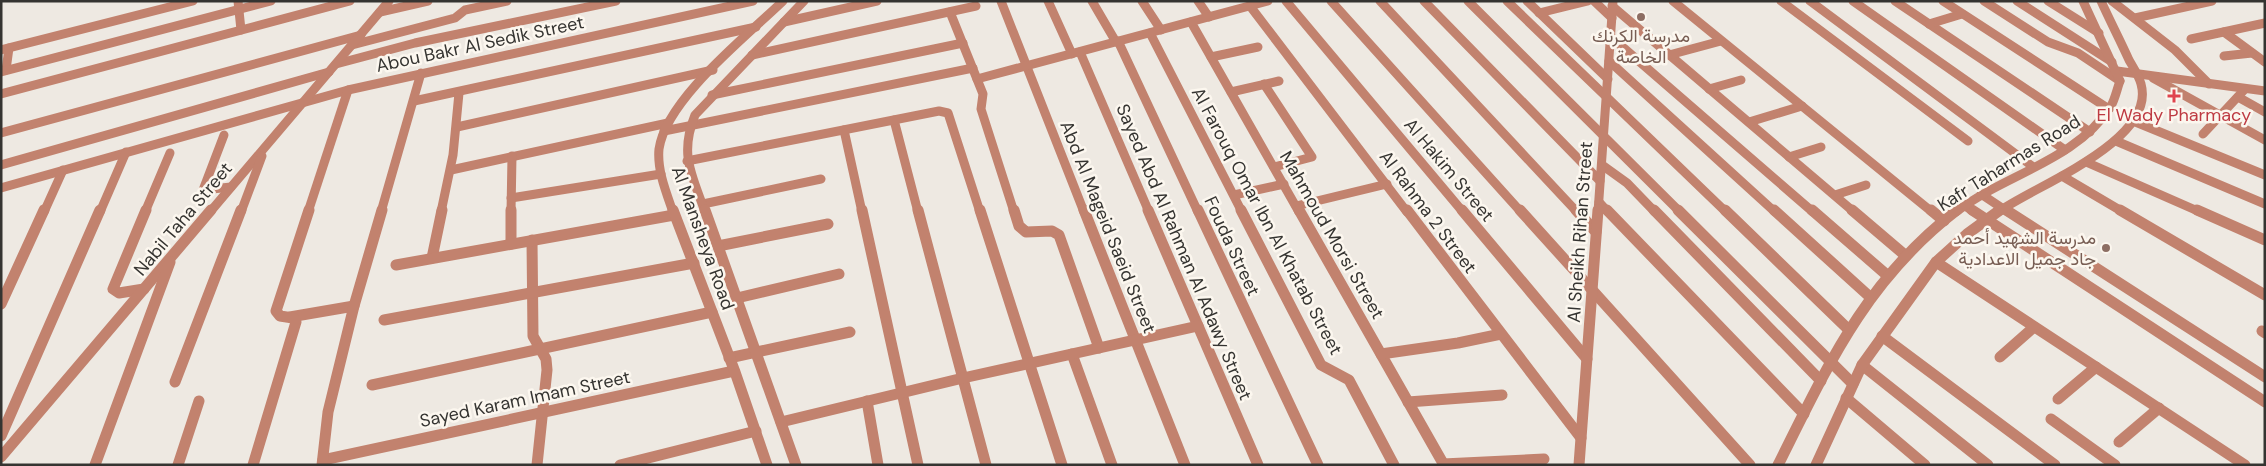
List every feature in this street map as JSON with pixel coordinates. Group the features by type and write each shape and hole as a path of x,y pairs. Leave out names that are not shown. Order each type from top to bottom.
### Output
{"street":[{"path":"193,1 5,49 3,71 238,6 272,1"},
{"path":"1,94 350,1"},
{"name":"Nabil Taha Street","path":"1,457 389,1"},
{"path":"380,12 428,1"},
{"path":"352,45 455,18 465,10 507,1"},
{"path":"1,164 415,43 616,1"},
{"name":"Abou Bakr Al Sedik Street","path":"1,188 348,90 421,72 753,1"},
{"name":"Al Mansheya Road","path":"767,465 694,263 674,215 661,174 659,152 666,127 679,107 713,70 783,1"},
{"name":"Al Mansheya Road","path":"796,465 688,161 686,144 690,126 712,95 804,1"},
{"path":"784,22 877,1"},
{"name":"Abd Al Mageid Saeid Street","path":"1001,1 1186,465"},
{"name":"Sayed Abd Al Rahman Al Adawy Street","path":"1048,1 1076,53 1258,465"},
{"name":"Fouda Street","path":"1092,1 1117,42 1318,465"},
{"name":"Al Farouq Omar Ibn Al Khatab Street","path":"1142,1 1234,195 1321,365 1328,371 1342,375 1349,380 1394,465"},
{"path":"1198,1 1209,17"},
{"path":"977,79 1191,22 1246,5 1268,1"},
{"name":"Al Hakim Street","path":"1286,1 1587,359"},
{"path":"1331,1 1592,291 1673,377 1750,465"},
{"path":"1380,1 1596,232"},
{"path":"1424,1 1600,181"},
{"path":"1468,1 1853,384"},
{"path":"1507,1 1606,99 1849,330"},
{"path":"1527,1 1608,80"},
{"path":"1539,13 1588,1"},
{"path":"1594,1 1612,18"},
{"path":"1673,1 1944,221"},
{"path":"1781,1 1968,141"},
{"path":"1810,1 2032,166"},
{"path":"1853,1 2065,150"},
{"path":"1894,1 2090,132"},
{"path":"1943,1 2109,108"},
{"path":"1984,1 2048,42 2078,53 2116,72 2265,91"},
{"path":"2017,1 2116,72"},
{"path":"2048,1 2099,33"},
{"path":"2083,1 2116,72"},
{"name":"Kafr Taharmas Road","path":"1816,465 1862,365 1936,262 2003,208 2086,162 2116,141 2133,121 2142,101 2142,75 2101,1"},
{"path":"2112,1 2175,50 2209,84"},
{"path":"2135,18 2212,1"},
{"path":"1613,4 1669,55 1906,256"},
{"name":"Al Sheikh Rihan Street","path":"1579,465 1613,4"},
{"name":"Al Rahma 2 Street","path":"1246,5 1387,184 1581,438"},
{"path":"238,6 241,30"},
{"path":"752,55 976,6"},
{"path":"950,12 983,94 981,109 1019,226 1026,232 1052,231 1059,235 1099,348"},
{"path":"1929,24 1962,14"},
{"name":"Mahmoud Morsi Street","path":"1191,22 1444,464"},
{"path":"2191,40 2265,23"},
{"path":"414,101 459,93 756,27"},
{"path":"2224,32 2265,62"},
{"path":"1,133 361,35"},
{"path":"1611,37 1888,276"},
{"path":"1669,55 1722,40"},
{"path":"712,95 963,43"},
{"path":"1211,57 1258,47"},
{"path":"2224,56 2252,52"},
{"path":"1609,60 1870,297"},
{"path":"451,170 512,156 666,127 690,126 973,68"},
{"path":"457,127 713,70"},
{"path":"323,462 328,412 354,306 421,72"},
{"name":"Kafr Taharmas Road","path":"1778,465 1830,362 1870,297 1888,276 1906,256 1964,205 2032,166 2065,150 2099,124 2115,99 2116,72"},
{"path":"2142,75 2265,140"},
{"path":"1709,89 1741,80"},
{"path":"1231,92 1279,81"},
{"path":"1264,84 1312,157 1274,166"},
{"path":"2203,134 2245,89"},
{"path":"253,465 296,322 277,314 277,307 348,90"},
{"path":"432,258 451,170 457,127 459,93"},
{"path":"2238,97 2265,112"},
{"path":"1749,122 1802,106"},
{"path":"688,161 939,111 946,112 949,116 1062,465"},
{"path":"894,120 986,465"},
{"path":"2133,121 2265,175"},
{"path":"844,130 918,465"},
{"path":"224,135 204,190 231,187"},
{"path":"2116,141 2265,204"},
{"path":"1789,157 1821,147"},
{"path":"176,382 265,148"},
{"path":"1,436 126,152"},
{"path":"144,289 118,293 113,289 170,153"},
{"path":"510,244 512,156"},
{"path":"2086,162 2265,240"},
{"path":"1602,165 1627,183 1821,381"},
{"path":"1,304 63,170"},
{"path":"512,198 661,174"},
{"path":"2062,176 2265,295"},
{"path":"703,204 821,179"},
{"path":"1234,195 1284,184"},
{"path":"1296,206 1387,184"},
{"path":"1835,195 1866,185"},
{"path":"1982,194 2265,377"},
{"path":"1599,202 1804,414"},
{"path":"1964,205 2265,402"},
{"path":"396,264 674,215"},
{"path":"718,246 828,224"},
{"path":"532,240 533,336 546,359 548,370 537,465"},
{"path":"96,465 172,256"},
{"path":"1936,262 2159,408 2236,462"},
{"path":"384,320 694,263"},
{"path":"737,298 839,274"},
{"path":"285,316 354,306"},
{"path":"372,384 540,350 712,312"},
{"path":"781,422 963,378 1198,326"},
{"path":"2000,357 2034,327"},
{"path":"729,358 850,332"},
{"path":"1381,354 1458,343 1501,334"},
{"path":"1882,336 2055,465"},
{"path":"1072,354 1112,465"},
{"path":"1862,365 1988,465"},
{"path":"2058,399 2096,367"},
{"name":"Sayed Karam Imam Street","path":"323,462 734,371"},
{"path":"1408,402 1502,395"},
{"path":"1846,398 1925,465"},
{"path":"178,465 199,401"},
{"path":"867,401 878,465"},
{"path":"2119,442 2159,408"},
{"path":"2051,419 2115,465"},
{"path":"620,465 756,431"},
{"path":"1444,464 1544,459"}],"place":[{"name":"مدرسة الكرنك الخاصة","path":"1641,17"},
{"name":"El Wady Pharmacy","path":"2174,96"},
{"name":"مدرسة الشهيد أحمد جاد جميل الاعدادية","path":"2106,248"}]}
